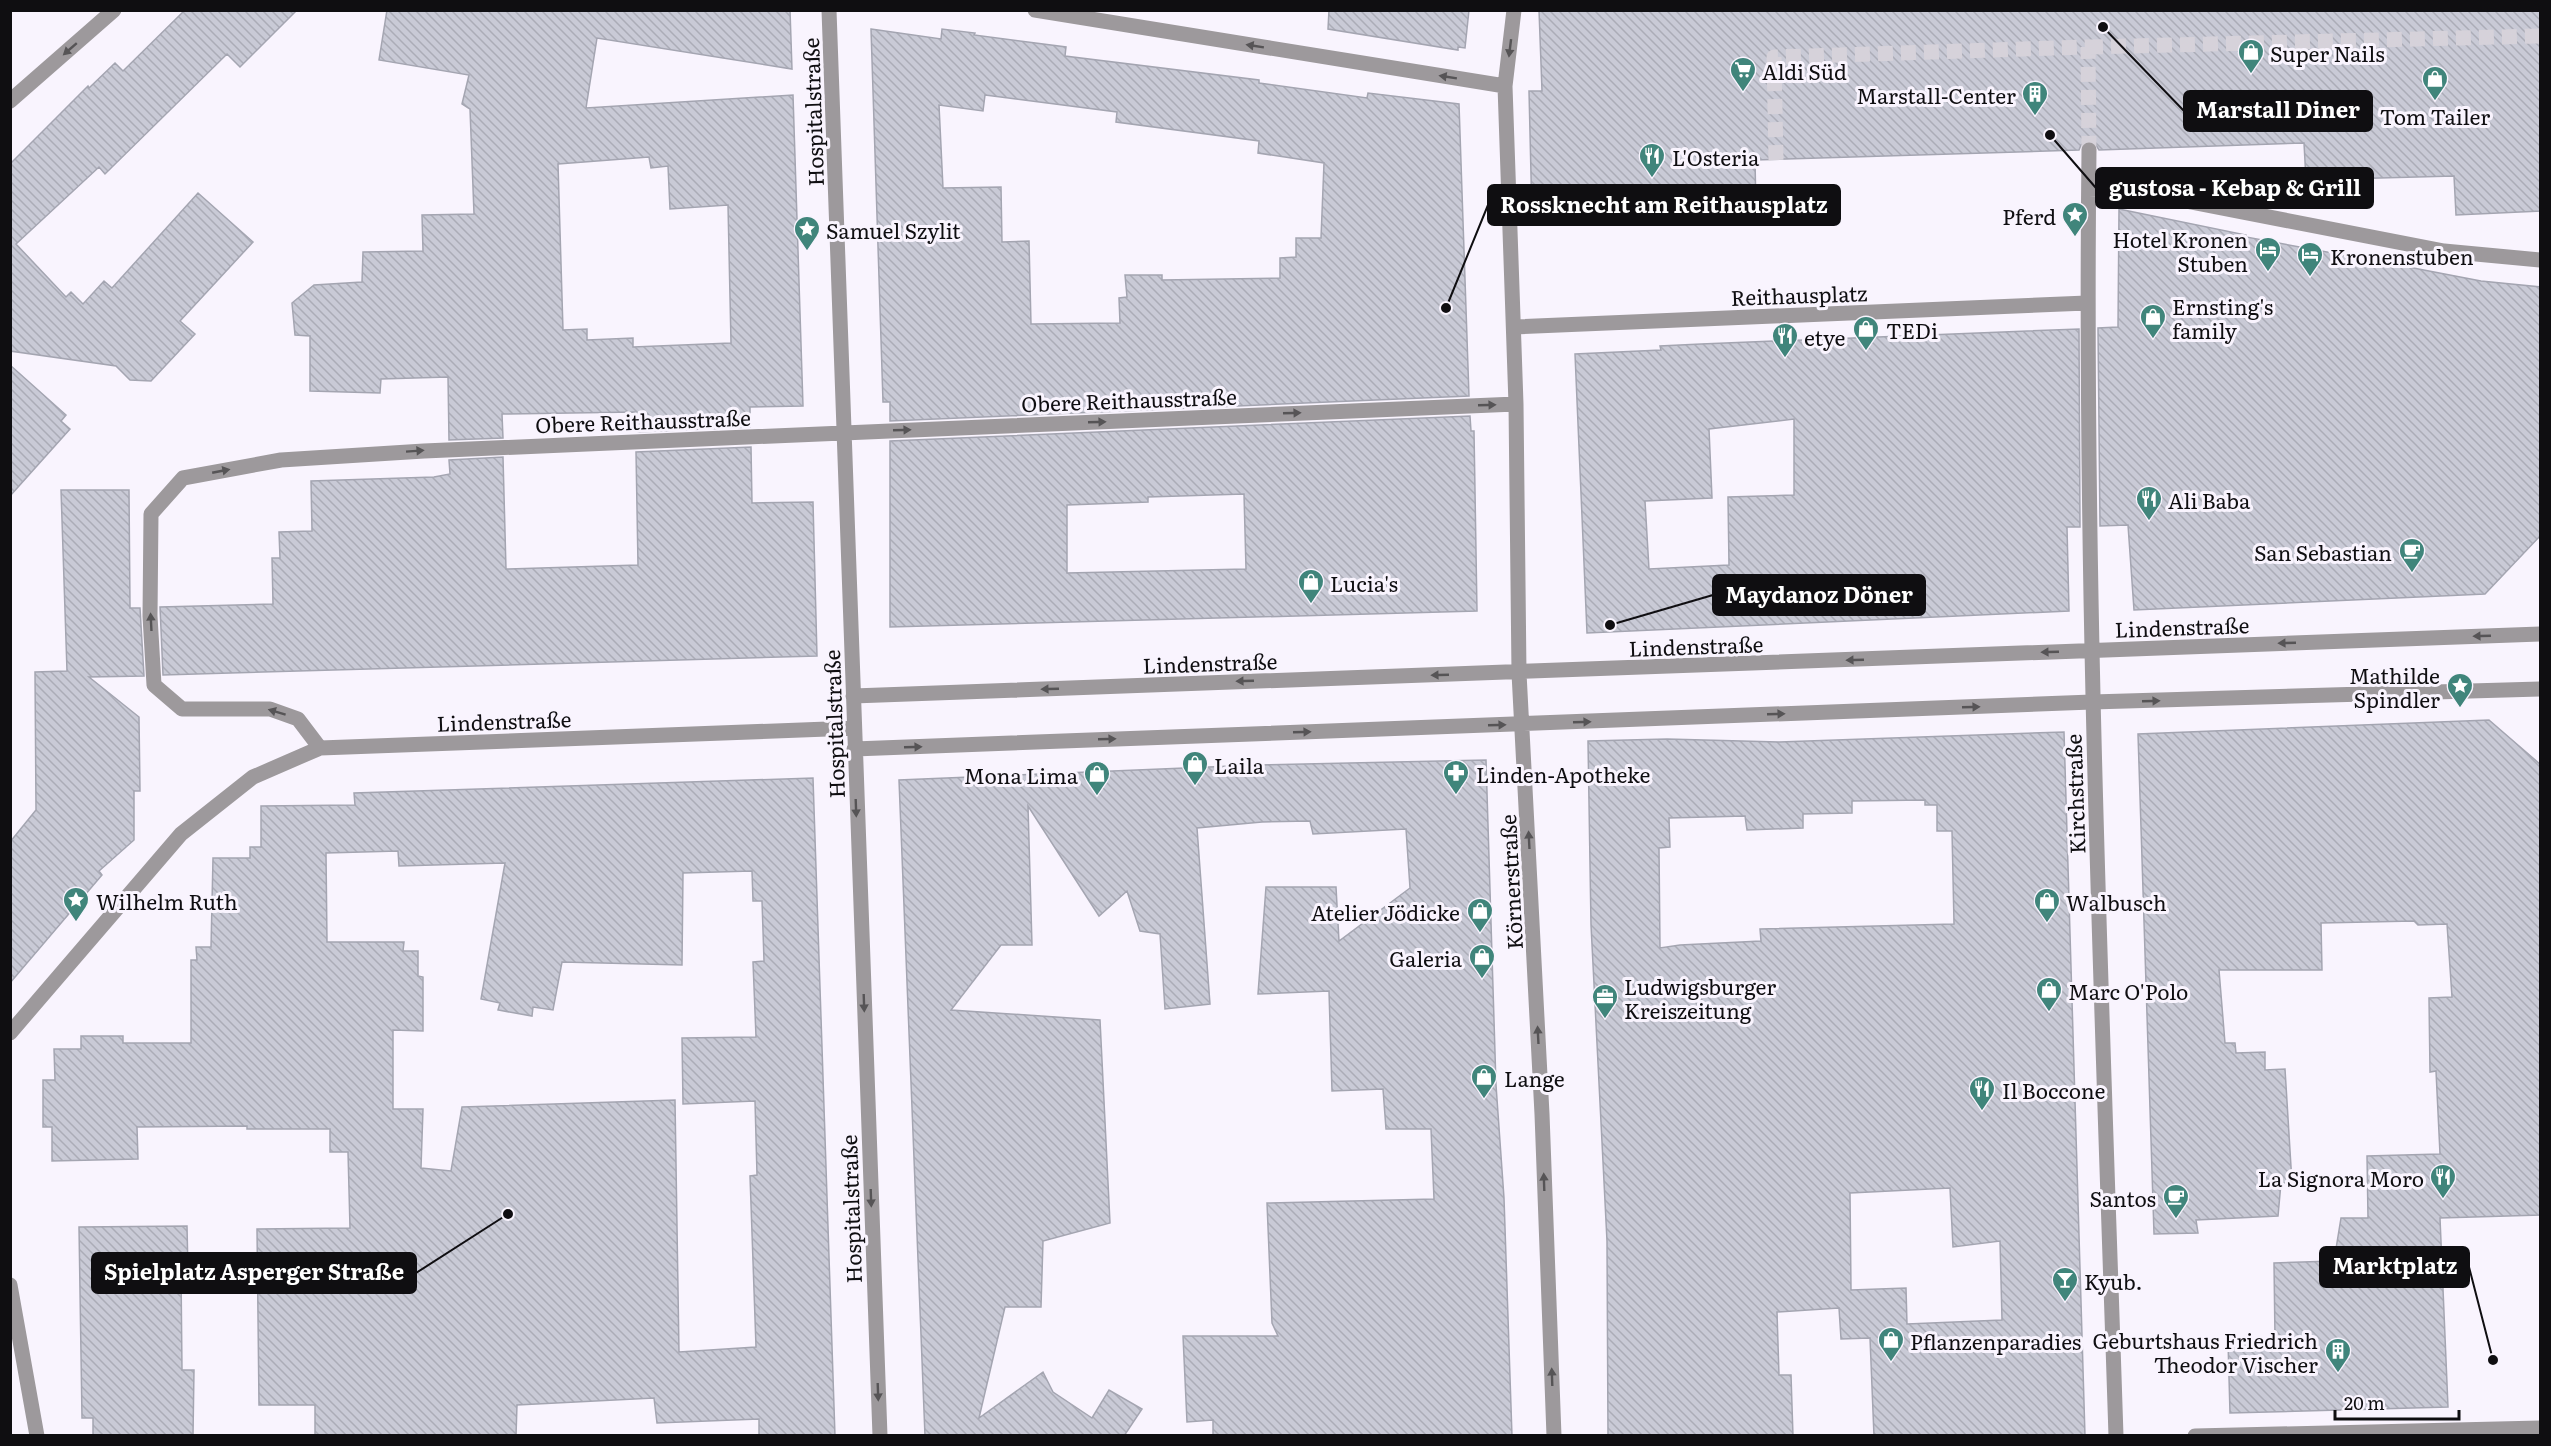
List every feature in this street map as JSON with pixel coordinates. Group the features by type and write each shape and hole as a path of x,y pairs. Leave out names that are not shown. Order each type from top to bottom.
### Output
{"street":[{"path":"10,101 114,10"},
{"name":"Hospitalstraße","path":"829,10 880,1436"},
{"path":"1035,10 1505,86"},
{"name":"Körnerstraße","path":"1514,10 1505,86 1516,404 1520,673 1554,1436"},
{"name":"Kirchstraße","path":"2089,150 2087,303 2092,702 2116,1436"},
{"path":"2089,189 2119,188 2444,251 2541,260"},
{"name":"Reithausplatz","path":"1514,327 2087,303"},
{"name":"Obere Reithausstraße","path":"320,748 298,719 270,709 182,709 154,684 150,616 150,514 183,478 281,460 424,451 1516,404"},
{"name":"Lindenstraße","path":"853,696 2541,634"},
{"path":"854,749 2092,702 2541,689"},
{"name":"Lindenstraße","path":"10,1033 181,834 253,777 320,748 854,728"},
{"path":"10,1284 37,1436"},
{"path":"2195,1436 2449,1428 2541,1428"}],"building":[{"path":"185,10 297,10 240,67 227,54 105,174 99,167 16,244 66,297 71,292 83,304 104,281 112,288 198,193 253,242 180,321 195,334 151,381 130,380 116,366 10,351 10,164 88,86 89,88 115,63 123,71"},
{"path":"387,10 790,10 792,69 597,38 586,108 793,95 803,406 750,407 750,427 636,432 635,412 502,414 503,438 449,440 448,377 381,379 380,393 310,391 310,336 295,335 292,303 314,285 362,282 363,252 423,251 422,215 474,214 470,109 462,104 469,75 379,60","holes":["649,157 651,168 668,166 670,209 728,205 731,343 633,347 633,338 587,340 587,329 563,330 558,164"]},
{"path":"1329,10 1469,10 1465,48 1458,47 1458,50 1328,29"},
{"name":"Marstall-Center","path":"1539,10 2541,10 2541,211 2456,215 2454,176 2306,180 2304,143 2099,150 2094,142 2088,140 2081,145 2079,150 1755,160 1756,210 1532,217 1529,91 1542,91"},
{"path":"871,29 941,39 942,29 975,33 974,35 1066,47 1065,56 1259,80 1259,83 1367,98 1368,93 1459,104 1469,396 890,421 890,402 883,402","holes":["985,95 1117,112 1116,122 1259,141 1258,153 1324,163 1321,238 1296,238 1296,257 1280,258 1280,278 1162,280 1162,275 1125,275 1127,297 1119,298 1120,323 1031,324 1029,241 1002,242 1001,187 943,188 939,105 983,111"]},
{"path":"2119,209 2246,235 2246,237 2481,281 2541,287 2541,535 2485,594 2134,610 2128,525 2100,526 2098,328 2118,327"},
{"path":"2079,329 2080,527 2067,527 2069,611 1587,633 1575,354 1661,350 1660,346","holes":["1794,419 1794,495 1728,497 1729,565 1649,569 1645,501 1712,498 1709,429"]},
{"path":"10,365 66,415 61,421 70,429 10,496"},
{"path":"1470,416 1471,431 1474,431 1477,611 890,627 890,441","holes":["1244,494 1246,569 1067,573 1067,505 1148,502 1148,497"]},
{"path":"751,447 752,503 813,502 817,656 163,675 160,607 273,604 272,558 280,558 279,532 312,531 311,481 434,477 450,474 449,460 503,457 506,569 638,565 636,452"},
{"path":"61,490 129,490 130,608 140,608 144,676 89,677 139,717 140,791 134,791 134,840 99,871 102,875 10,983 10,842 36,810 35,672 67,671"},
{"path":"2489,720 2541,765 2541,1215 2440,1218 2448,1407 2230,1413 2228,1341 2275,1339 2274,1263 2334,1261 2341,1218 2368,1218 2367,1156 2440,1154 2436,1071 2430,1072 2429,998 2452,997 2447,924 2418,925 2414,921 2321,923 2322,970 2219,970 2225,1043 2235,1043 2236,1053 2265,1052 2265,1070 2285,1069 2292,1183 2281,1183 2278,1216 2196,1220 2198,1233 2154,1234 2138,734"},
{"path":"2064,732 2085,1436 1874,1436 1870,1338 1841,1339 1839,1308 1777,1312 1779,1375 1791,1375 1793,1436 1608,1436 1607,1241 1591,925 1588,741 1667,739 1779,742","holes":["1925,800 1925,805 1937,805 1937,831 1952,831 1954,924 1760,929 1761,941 1660,948 1659,848 1670,847 1669,818 1745,816 1747,830 1803,828 1803,814 1852,813 1852,801","1950,1188 1953,1247 2000,1241 2002,1320 1907,1324 1906,1288 1851,1290 1850,1193"]},
{"path":"1486,760 1496,1085 1504,1198 1512,1436 1213,1436 1213,1420 1187,1422 1183,1336 1278,1336 1272,1323 1267,1203 1434,1199 1431,1129 1386,1129 1383,1089 1332,1091 1329,991 1258,994 1266,887 1336,887 1339,941 1410,888 1406,829 1313,834 1310,821 1262,822 1197,828 1210,1004 1165,1009 1160,934 1140,931 1127,891 1099,916 1028,806 1032,945 1001,945 951,1010 1100,1020 1110,1223 1043,1241 1041,1307 1005,1307 979,1418 1043,1372 1053,1392 1092,1418 1109,1390 1142,1409 1124,1436 925,1436 899,780 1257,765"},
{"path":"813,778 835,1436 759,1436 759,1419 657,1423 654,1398 517,1405 516,1436 315,1436 315,1405 259,1405 257,1229 350,1228 348,1152 330,1152 330,1129 247,1129 247,1126 137,1127 138,1159 52,1161 52,1127 43,1127 43,1080 55,1080 54,1049 81,1049 81,1036 123,1036 123,1043 191,1043 191,960 197,960 196,947 211,947 213,858 250,858 250,847 261,847 261,806 355,805 354,793","holes":["398,851 399,866 505,863 481,999 500,1003 498,1010 532,1016 533,1007 553,1010 562,962 682,965 683,873 752,871 753,901 762,901 764,961 753,962 756,1037 682,1038 683,1104 755,1101 757,1175 750,1176 756,1347 679,1352 675,1100 462,1107 451,1171 421,1168 423,1109 393,1109 393,1030 423,1031 423,977 418,976 418,951 403,951 404,942 327,942 326,853"]},
{"path":"187,1226 188,1271 181,1271 182,1370 194,1370 193,1436 93,1436 93,1418 82,1418 79,1227"}],"tunnel":[{"path":"2088,47 2540,36"},
{"path":"1776,160 1774,57 2088,47 2089,150"}],"place":[{"name":"Marstall Diner","path":"2103,27"},
{"name":"Super Nails","path":"2251,75"},
{"name":"Aldi Süd","path":"1743,93"},
{"name":"Tom Tailer","path":"2435,102"},
{"name":"Marstall-Center","path":"2035,117"},
{"name":"gustosa - Kebap & Grill","path":"2050,135"},
{"name":"L'Osteria","path":"1652,179"},
{"name":"Pferd","path":"2075,238"},
{"name":"Samuel Szylit","path":"807,252"},
{"name":"Hotel Kronen Stuben","path":"2268,273"},
{"name":"Kronenstuben","path":"2310,278"},
{"name":"Rossknecht am Reithausplatz","path":"1446,308"},
{"name":"Ernsting's family","path":"2153,340"},
{"name":"TEDi","path":"1866,352"},
{"name":"etye","path":"1785,359"},
{"name":"Ali Baba","path":"2149,522"},
{"name":"San Sebastian","path":"2412,574"},
{"name":"Lucia's","path":"1311,605"},
{"name":"Maydanoz Döner","path":"1610,625"},
{"name":"Mathilde Spindler","path":"2460,709"},
{"name":"Laila","path":"1195,787"},
{"name":"Linden-Apotheke","path":"1456,796"},
{"name":"Mona Lima","path":"1097,797"},
{"name":"Wilhelm Ruth","path":"76,923"},
{"name":"Walbusch","path":"2047,924"},
{"name":"Atelier Jödicke","path":"1480,934"},
{"name":"Galeria","path":"1482,980"},
{"name":"Marc O'Polo","path":"2049,1013"},
{"name":"Ludwigsburger Kreiszeitung","path":"1605,1020"},
{"name":"Lange","path":"1484,1100"},
{"name":"Il Boccone","path":"1982,1112"},
{"name":"La Signora Moro","path":"2443,1200"},
{"name":"Spielplatz Asperger Straße","path":"508,1214"},
{"name":"Santos","path":"2176,1220"},
{"name":"Kyub.","path":"2065,1303"},
{"name":"Marktplatz","path":"2493,1360"},
{"name":"Pflanzenparadies","path":"1891,1363"},
{"name":"Geburtshaus Friedrich Theodor Vischer","path":"2338,1374"}]}
